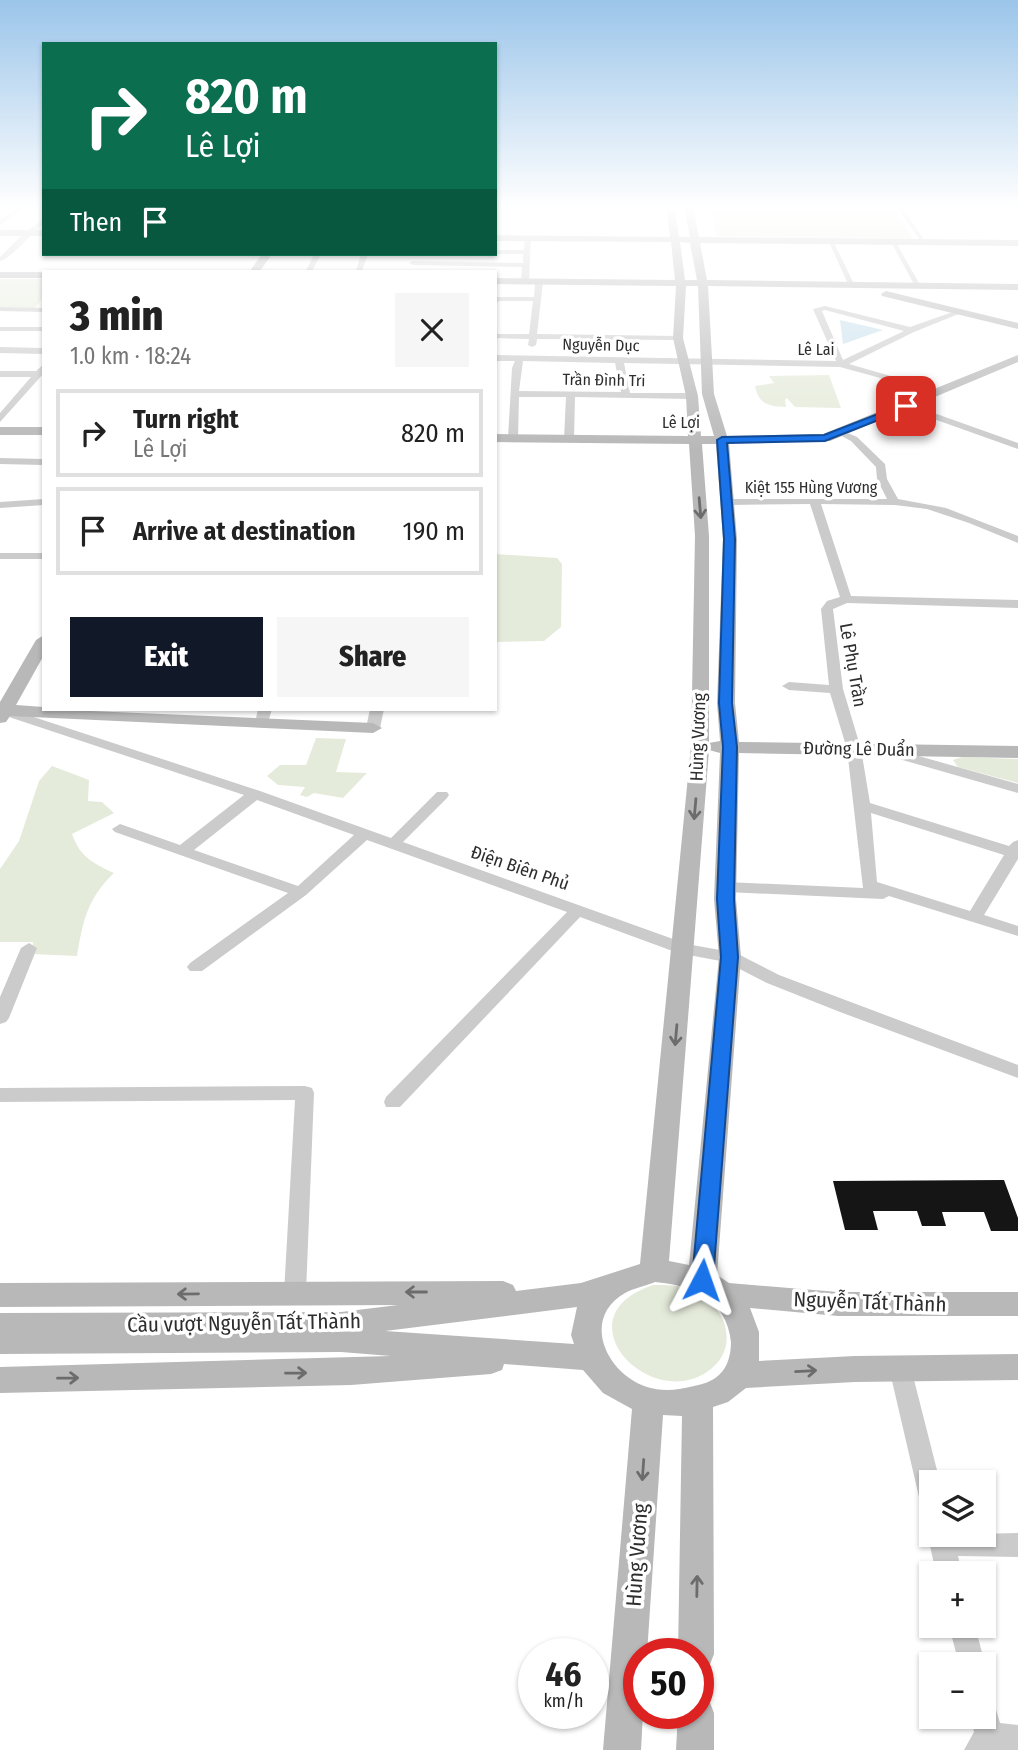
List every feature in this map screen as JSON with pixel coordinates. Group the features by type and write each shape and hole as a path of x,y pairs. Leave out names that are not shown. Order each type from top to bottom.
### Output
{"main road":[{"name":"Hùng Vương","path":"654,1270 700,746 702,536 692,396 678,338 681,287"},
{"name":"Hùng Vương","path":"703,287 708,394 722,440 730,539 726,703 730,747 726,887 730,957 713,1287"},
{"path":"856,287 1018,326"},
{"name":"Lê Lợi","path":"497,438 825,438 1018,358"},
{"path":"0,430 42,431"},
{"path":"42,643 2,712 263,716 373,728"},
{"name":"Đường Lê Duẩn","path":"700,746 1018,752"},
{"path":"0,1380 351,1372 577,1357 624,1392 648,1402 673,1405 698,1402 721,1391 738,1375 746,1355 746,1333 738,1312 713,1287 679,1272 654,1270 630,1275 610,1285 596,1300 587,1318 585,1338 577,1357"},
{"name":"Cầu vượt Nguyễn Tất Thành","path":"0,1342 341,1332 582,1295 610,1285"},
{"name":"Nguyễn Tất Thành","path":"713,1287 838,1304 1018,1304"},
{"path":"0,1295 582,1295"},
{"name":"Cầu vượt Nguyễn Tất Thành","path":"0,1325 341,1332 577,1357"},
{"path":"738,1375 900,1368 1018,1367"},
{"name":"Hùng Vương","path":"622,1750 648,1402"},
{"path":"696,1638 698,1402"},
{"path":"695,1750 696,1729"}],"street":[{"path":"513,438 516,368 525,358 533,337 538,287"},
{"path":"812,298 841,364 936,391"},
{"path":"497,299 537,299"},
{"path":"0,309 42,308"},
{"path":"817,309 825,308 911,330"},
{"name":"Lê Lai","path":"706,362 841,364 958,311"},
{"path":"0,329 42,329"},
{"path":"497,336 678,338"},
{"path":"0,350 42,351"},
{"name":"Nguyễn Dục","path":"497,358 706,362"},
{"path":"619,359 626,396"},
{"path":"0,374 41,371"},
{"path":"0,419 41,371"},
{"name":"Trần Đình Tri","path":"516,394 692,396"},
{"path":"569,439 571,396"},
{"path":"0,399 18,399"},
{"path":"906,406 1018,446"},
{"path":"841,433 854,439 881,466 882,479 894,502"},
{"path":"0,461 42,462"},
{"path":"0,505 42,502"},
{"name":"Kiệt 155 Hùng Vương","path":"727,502 894,502 974,519 1018,540"},
{"path":"815,503 846,599 1018,604"},
{"path":"0,556 42,556"},
{"name":"Lê Phụ Trần","path":"846,599 831,604 827,609 836,688 854,748 863,806 869,885 895,894"},
{"path":"789,686 836,688"},
{"path":"373,728 377,711"},
{"name":"Điện Biên Phủ","path":"2,712 255,794 684,949 730,957 773,979 1018,1072"},
{"path":"880,749 1018,789"},
{"path":"181,852 255,794"},
{"path":"392,845 442,795"},
{"path":"863,806 1017,850 975,916"},
{"path":"120,829 300,892"},
{"path":"196,967 300,892 364,834"},
{"path":"726,887 895,894 1018,931"},
{"path":"393,1102 579,909"},
{"path":"0,1018 29,948"},
{"path":"0,1095 304,1093 295,1293"},
{"path":"900,1368 925,1470"},
{"path":"996,1543 1018,1545"},
{"path":"983,1733 1018,1739"}],"green space":[{"path":"0,287 42,287 42,299 35,308 0,307"},
{"path":"829,375 841,408 795,407 787,398 786,407 770,405 762,401 755,386 774,383 769,376"},
{"path":"497,554 557,558 562,564 561,627 544,641 497,642"},
{"path":"316,738 346,739 336,772 367,773 343,798 314,793 307,797 300,795 305,787 278,785 267,776 280,765 306,765"},
{"path":"962,757 1018,759 1018,783 958,767 953,760"},
{"path":"52,766 89,780 88,801 102,802 114,813 72,834 88,858 114,873 92,901 77,956 32,954 33,942 0,942 0,869 19,841 39,781"},
{"path":"653,1285 690,1289 712,1303 719,1313 727,1336 720,1359 711,1369 688,1380 664,1380 641,1372 624,1357 614,1338 613,1318 626,1300"}],"water":[{"path":"840,320 883,330 843,344"}],"building":[{"path":"1004,1180 1018,1218 1018,1231 991,1231 984,1212 942,1212 946,1226 922,1226 917,1211 873,1211 878,1230 845,1230 833,1181"}],"route":[{"path":"702,1280 730,957 725,899 730,747 726,703 730,539 722,440 825,438 906,406"}]}
